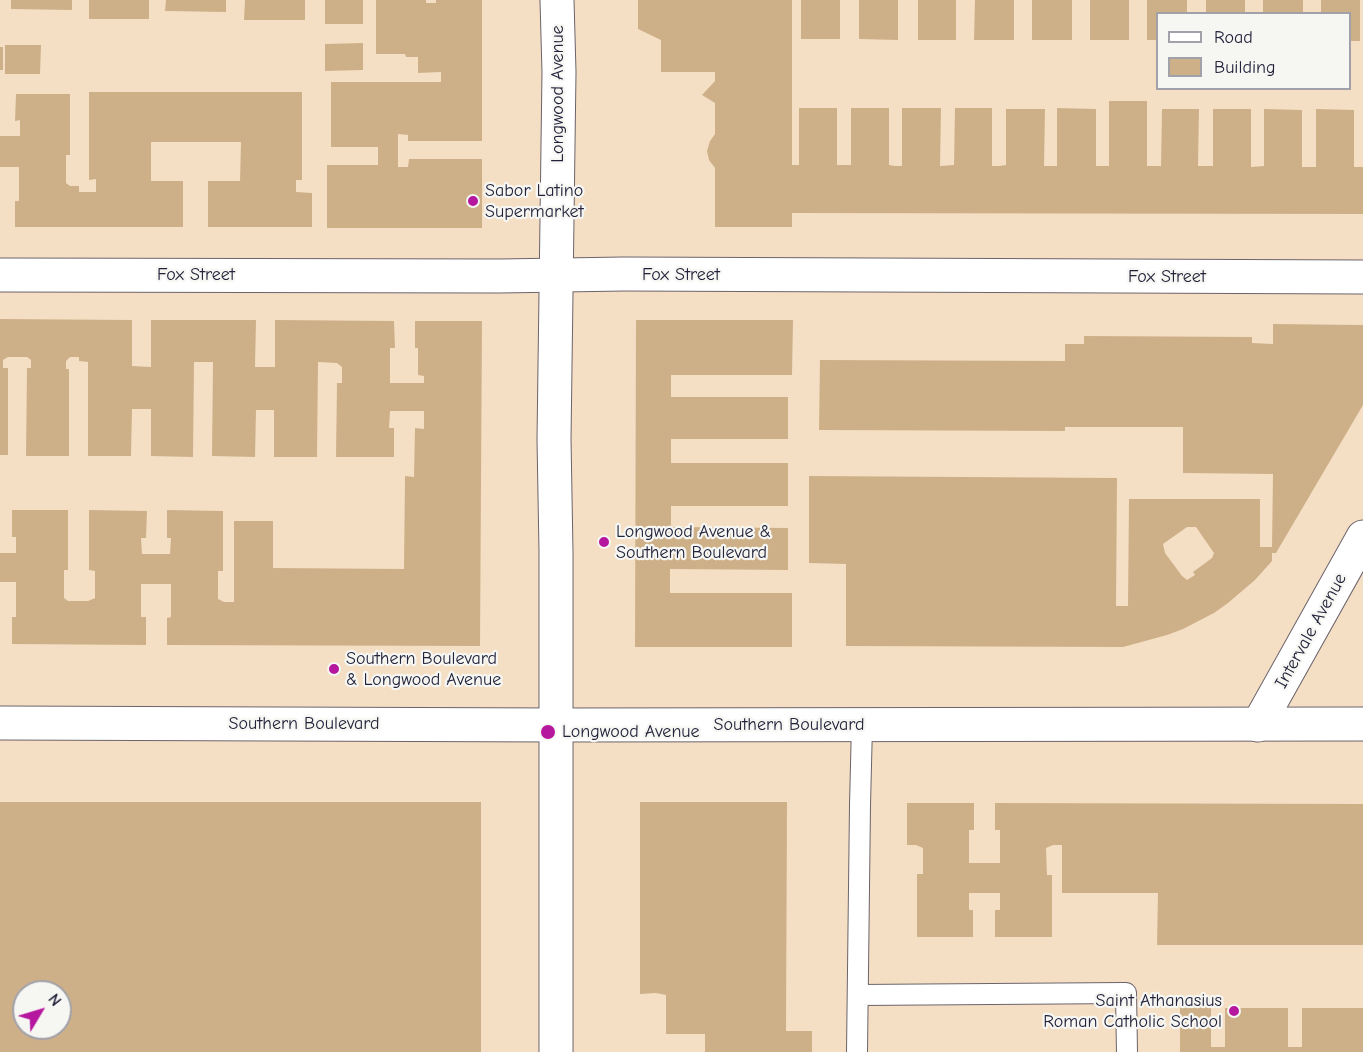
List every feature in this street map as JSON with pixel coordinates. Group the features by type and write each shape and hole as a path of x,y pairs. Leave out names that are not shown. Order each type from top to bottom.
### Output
{"street":[{"name":"Longwood Avenue","path":"556,1052 554,439 559,72 557,0"},
{"name":"Fox Street","path":"0,275 555,276 624,274 1363,277"},
{"name":"Intervale Avenue","path":"1258,724 1363,537"},
{"name":"Southern Boulevard","path":"0,723 1363,724"}],"lane":[{"path":"857,1052 862,725"},
{"path":"858,995 1126,993 1127,1052"}],"building":[{"path":"11,0 72,0 72,10 11,9"},
{"path":"89,0 149,0 149,19 89,19"},
{"path":"166,0 226,0 226,12 165,11"},
{"path":"245,0 305,0 305,20 244,20"},
{"path":"325,0 363,0 363,24 325,24"},
{"path":"376,0 426,0 426,3 436,3 436,0 482,0 482,141 408,141 408,135 398,134 398,167 408,167 409,159 482,159 482,228 327,228 327,165 378,165 378,147 331,147 331,82 441,82 441,72 418,73 418,57 406,57 405,54 376,54"},
{"path":"638,0 792,0 792,165 799,165 799,108 837,108 837,165 851,165 851,108 889,108 889,165 895,166 902,166 902,108 941,108 940,166 954,165 955,108 992,108 992,166 1006,165 1006,109 1045,109 1044,166 1057,166 1057,108 1096,109 1096,166 1109,166 1109,101 1147,101 1147,166 1161,166 1162,109 1199,109 1198,166 1213,166 1213,109 1251,109 1251,167 1264,166 1264,109 1302,110 1302,167 1316,167 1316,109 1354,110 1354,167 1363,167 1363,214 792,213 792,227 715,227 715,168 709,160 707,151 715,134 715,103 702,95 715,81 715,72 661,72 661,40 638,29"},
{"path":"801,0 840,0 840,39 801,39"},
{"path":"859,0 898,0 898,40 859,39"},
{"path":"918,0 956,0 956,40 918,40"},
{"path":"975,0 1014,0 1014,40 974,40"},
{"path":"1032,0 1072,0 1072,40 1032,40"},
{"path":"1090,0 1129,0 1129,40 1090,40"},
{"path":"1147,0 1187,0 1187,12 1156,12 1156,40 1147,40"},
{"path":"1206,0 1245,0 1245,12 1206,12"},
{"path":"1263,0 1303,0 1303,12 1263,12"},
{"path":"1321,0 1360,0 1360,41 1351,41 1351,12 1321,12"},
{"path":"363,43 363,70 325,71 325,44"},
{"path":"5,45 41,45 40,74 5,74"},
{"path":"0,47 3,47 3,70 0,70"},
{"path":"89,92 302,92 302,180 296,180 296,192 312,193 312,227 208,227 208,181 240,181 241,142 151,142 151,181 183,181 183,227 15,227 15,201 19,201 19,167 0,167 0,136 20,136 20,120 15,121 16,94 70,94 70,155 66,155 66,183 70,186 79,186 79,192 96,192 96,179 89,180"},
{"path":"0,319 132,320 132,366 151,367 151,320 256,320 255,367 275,367 275,320 394,321 395,348 390,348 390,383 424,383 424,376 418,375 415,321 482,321 480,646 167,645 167,618 171,617 171,584 141,584 141,617 146,617 146,645 12,644 12,617 16,617 16,582 0,582 0,553 16,553 16,537 12,537 12,510 68,510 68,570 64,570 64,598 68,601 88,601 95,598 95,571 89,570 89,510 147,511 146,538 141,538 142,554 170,554 171,538 167,538 167,510 223,511 223,571 218,571 218,599 224,602 234,602 234,521 273,521 273,568 404,569 405,476 414,477 415,428 424,429 424,411 390,411 389,428 394,428 394,457 336,457 337,383 342,383 342,367 337,363 318,362 317,457 274,457 274,410 256,410 255,457 212,456 213,362 194,362 193,457 151,456 151,409 132,409 131,456 88,456 88,362 79,361 79,357 70,357 66,361 66,369 69,369 69,456 26,456 27,368 31,368 31,360 27,357 8,357 3,360 3,368 8,368 8,455 0,455"},
{"path":"636,320 793,320 792,375 671,375 671,397 788,397 788,439 671,439 671,463 788,463 788,506 671,506 671,527 788,528 788,570 670,569 670,593 792,593 792,647 635,647"},
{"path":"1273,324 1363,325 1363,405 1276,553 1272,553 1272,561 1255,580 1214,613 1167,635 1123,647 846,646 846,564 809,563 809,476 1117,478 1116,606 1128,606 1129,499 1260,499 1260,547 1272,547 1273,474 1183,473 1183,427 1065,427 1065,431 819,430 820,360 1065,361 1065,344 1084,344 1084,336 1252,337 1252,343 1273,344","holes":["1187,527 1196,527 1214,553 1212,558 1193,572 1195,575 1187,580 1165,553 1163,544"]},
{"path":"0,802 481,802 481,1052 0,1052"},
{"path":"640,802 787,802 786,1031 812,1031 812,1052 705,1052 705,1034 666,1034 666,995 640,994"},
{"path":"907,803 974,803 974,830 969,830 969,863 1000,863 1000,830 995,830 995,803 1363,804 1363,945 1157,945 1158,893 1062,893 1062,845 1046,848 1047,875 1052,875 1052,937 995,937 995,910 1000,910 1000,893 969,893 969,910 973,910 973,937 917,937 917,874 923,874 923,848 907,845"},
{"path":"1211,1007 1211,1047 1225,1047 1225,1008 1288,1008 1288,1047 1302,1047 1302,1008 1363,1008 1363,1052 1180,1052 1180,1008"}],"place":[{"name":"Sabor Latino Supermarket","path":"473,201"},
{"name":"Longwood Avenue & Southern Boulevard","path":"604,542"},
{"name":"Southern Boulevard & Longwood Avenue","path":"334,669"},
{"name":"Longwood Avenue","path":"548,732"},
{"name":"Saint Athanasius Roman Catholic School","path":"1234,1011"}]}
